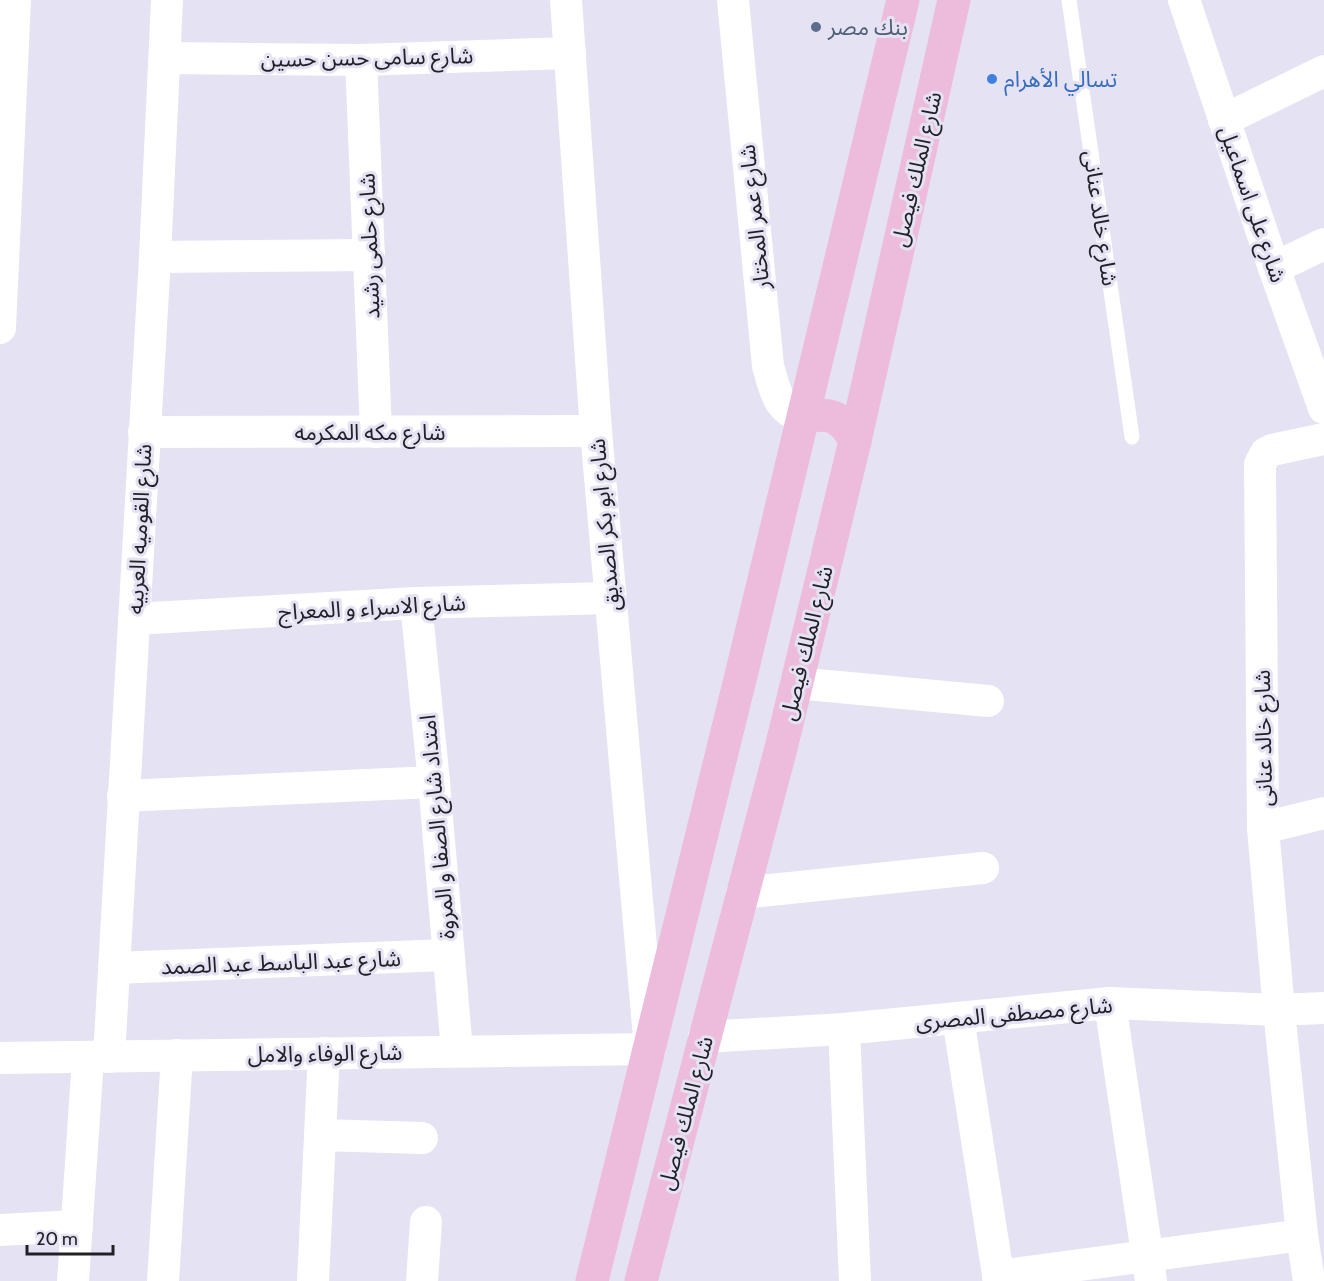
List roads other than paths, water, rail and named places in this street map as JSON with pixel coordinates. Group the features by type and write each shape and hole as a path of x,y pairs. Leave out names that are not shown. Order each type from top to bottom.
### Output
{"main road":[{"path":"592,1281 831,308 903,0"},
{"name":"شارع الملك فيصل","path":"641,1281 796,683 855,441 954,0"},
{"path":"831,308 832,320 838,330 848,336 860,337 871,333 880,325"},
{"path":"804,418 819,414 835,418 848,427 855,441"}],"street":[{"path":"0,328 5,89 15,0"},
{"name":"شارع القوميه العربيه","path":"73,1281 76,1226 99,1057 114,968 155,257 166,0"},
{"name":"شارع ابو بكر الصديق","path":"566,0 596,431 650,1049"},
{"name":"شارع عمر المختار","path":"733,0 768,366 777,396 783,406 790,413 804,418"},
{"name":"شارع على اسماعيل","path":"1184,0 1274,268 1324,408"},
{"name":"شارع سامى حسن حسين","path":"165,58 361,60 570,53"},
{"name":"شارع حلمى رشيد","path":"361,60 376,432"},
{"path":"1224,120 1324,71"},
{"path":"1274,268 1324,244"},
{"path":"155,257 369,255"},
{"name":"شارع مكه المكرمه","path":"144,432 596,431"},
{"name":"شارع خالد عنانى","path":"1309,1281 1302,1235 1279,1010 1263,828 1260,464 1266,453 1272,450 1324,439"},
{"name":"شارع الاسراء و المعراج","path":"134,619 416,603 610,598"},
{"name":"امتداد شارع الصفا و المروة","path":"416,603 457,1051"},
{"path":"796,683 988,701"},
{"path":"123,796 434,782"},
{"path":"1263,828 1324,813"},
{"path":"742,893 983,868"},
{"name":"شارع عبد الباسط عبد الصمد","path":"114,968 448,955"},
{"path":"1110,1003 1149,1269"},
{"name":"شارع مصطفى المصرى","path":"704,1037 844,1029 1110,1003 1279,1010 1324,1008"},
{"path":"958,1018 999,1279 1149,1269 1302,1235"},
{"path":"844,1029 855,1281"},
{"name":"شارع الوفاء والامل","path":"0,1058 650,1049"},
{"path":"313,1281 324,1053"},
{"path":"163,1281 177,1055"},
{"path":"320,1135 422,1138"},
{"path":"422,1281 426,1222"},
{"path":"0,1230 76,1226"}],"lane":[{"name":"شارع خالد عنانى","path":"1069,0 1132,436"}],"place":[{"name":"بنك مصر","path":"816,27"},
{"name":"تسالي الأهرام","path":"992,79"}]}
